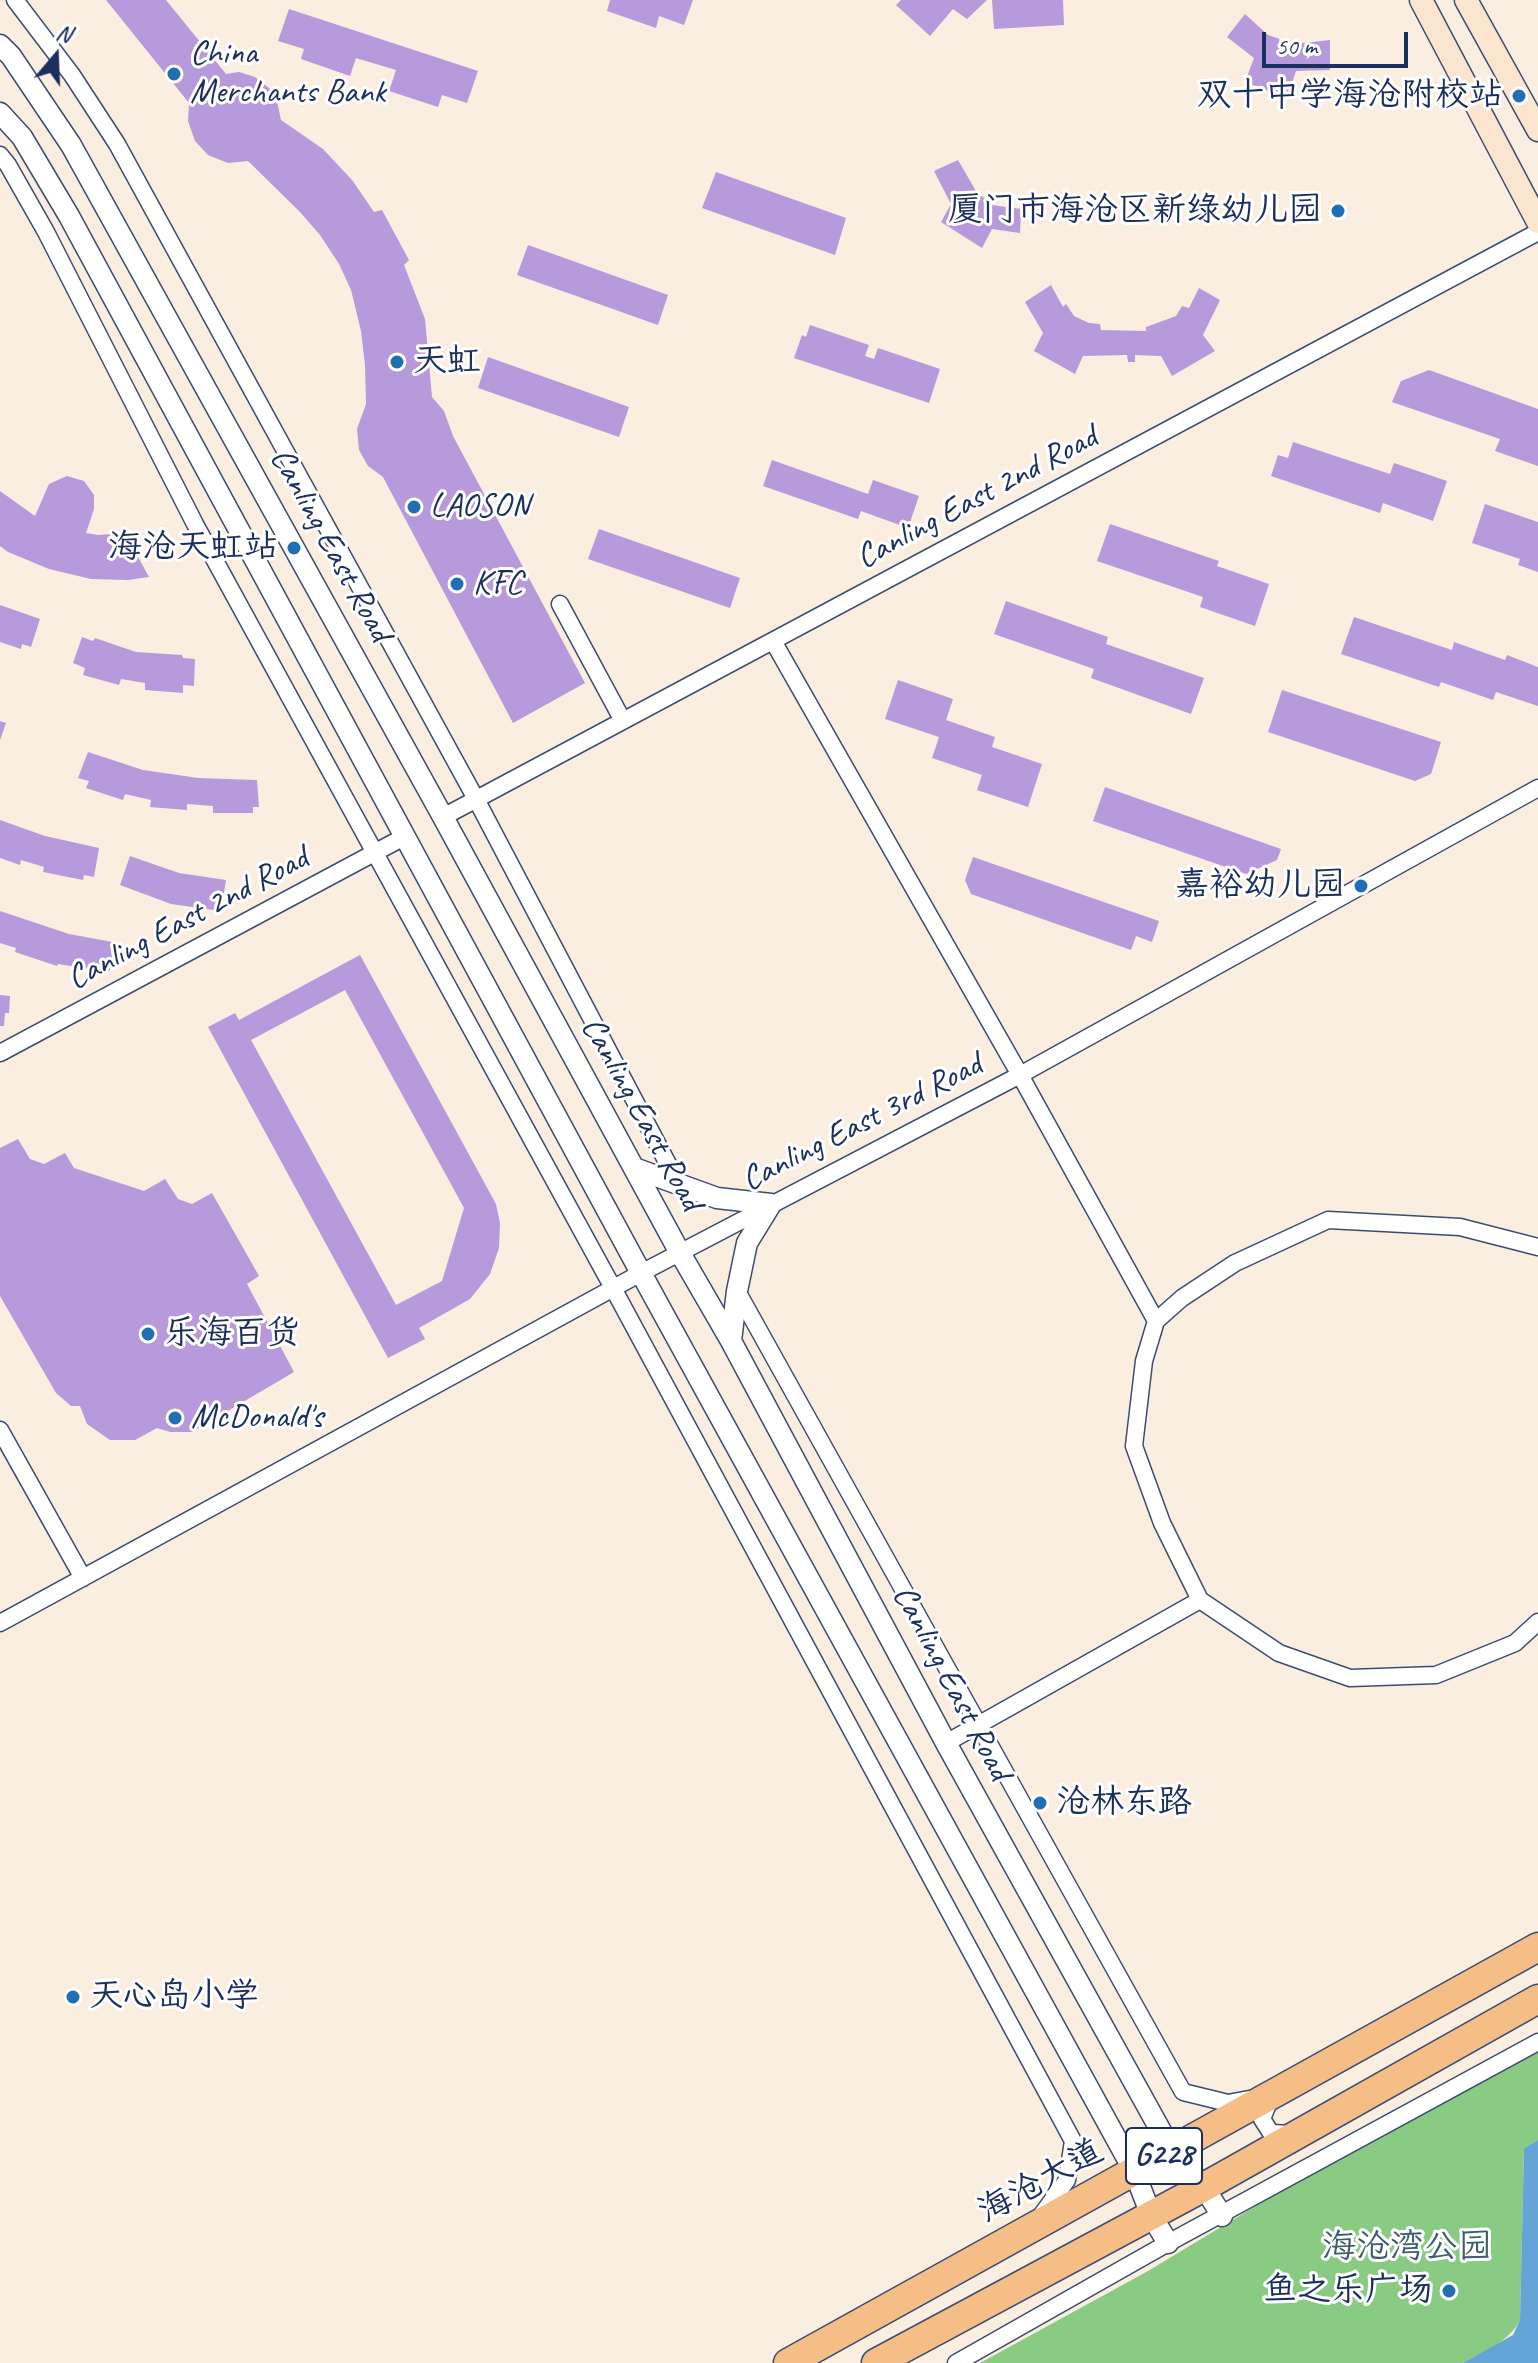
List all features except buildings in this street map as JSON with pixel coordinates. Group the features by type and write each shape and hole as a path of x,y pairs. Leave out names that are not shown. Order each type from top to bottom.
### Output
{"highway":[{"name":"海沧大道","path":"788,2363 1538,1947"},
{"name":"G228","path":"876,2363 1204,2187 1538,1999"},
{"path":"1032,2228 1054,2234 1061,2249 1056,2267"}],"main road":[{"path":"1421,0 1538,222"},
{"path":"1466,0 1538,130"}],"street":[{"path":"15,0 72,75 117,144 476,799 679,1185"},
{"name":"Canling East Road","path":"0,45 11,56 71,145 731,1341 946,1743 1172,2151 1204,2187 1222,2216"},
{"path":"0,113 22,137 69,216 641,1273 1134,2171 1151,2215 1168,2243"},
{"path":"0,155 46,232 195,524 613,1288 1073,2141 1067,2180 1032,2228"},
{"name":"Canling East 2nd Road","path":"443,817 1538,232"},
{"path":"560,604 623,721"},
{"path":"773,641 1156,1321"},
{"name":"Canling East 3rd Road","path":"0,1623 613,1288 1020,1075 1538,788"},
{"name":"Canling East 2nd Road","path":"0,1053 404,837"},
{"path":"634,1168 717,1198 771,1204 747,1243 731,1341"},
{"path":"1538,1247 1460,1227 1328,1220 1235,1263 1182,1298 1156,1321 1144,1361 1134,1446 1162,1523 1200,1600 1279,1653 1350,1678 1436,1675 1515,1643 1538,1622"},
{"path":"737,1291 1183,2092 1228,2103 1271,2096"},
{"path":"0,1430 83,1578"},
{"path":"946,1743 1200,1600"},
{"path":"956,2363 1168,2243 1538,2042"},
{"path":"1271,2096 1262,2119 1271,2133 1297,2135"}],"green space":[{"name":"海沧湾公园","path":"1538,2046 1538,2140 1524,2148 1520,2320 1510,2334 1488,2350 1463,2363 980,2363 1148,2271 1392,2124"}],"water":[{"path":"1538,2140 1538,2363 1463,2363 1513,2335 1520,2320 1524,2148"}],"place":[{"name":"China Merchants Bank","path":"174,74"},
{"name":"双十中学海沧附校站","path":"1519,96"},
{"name":"厦门市海沧区新绿幼儿园","path":"1338,211"},
{"name":"天虹","path":"397,362"},
{"name":"LAOSON","path":"414,507"},
{"name":"海沧天虹站","path":"294,548"},
{"name":"KFC","path":"457,584"},
{"name":"嘉裕幼儿园","path":"1361,886"},
{"name":"乐海百货","path":"148,1334"},
{"name":"McDonald's","path":"175,1418"},
{"name":"沧林东路","path":"1040,1803"},
{"name":"天心岛小学","path":"73,1997"},
{"name":"鱼之乐广场","path":"1449,2291"}]}
